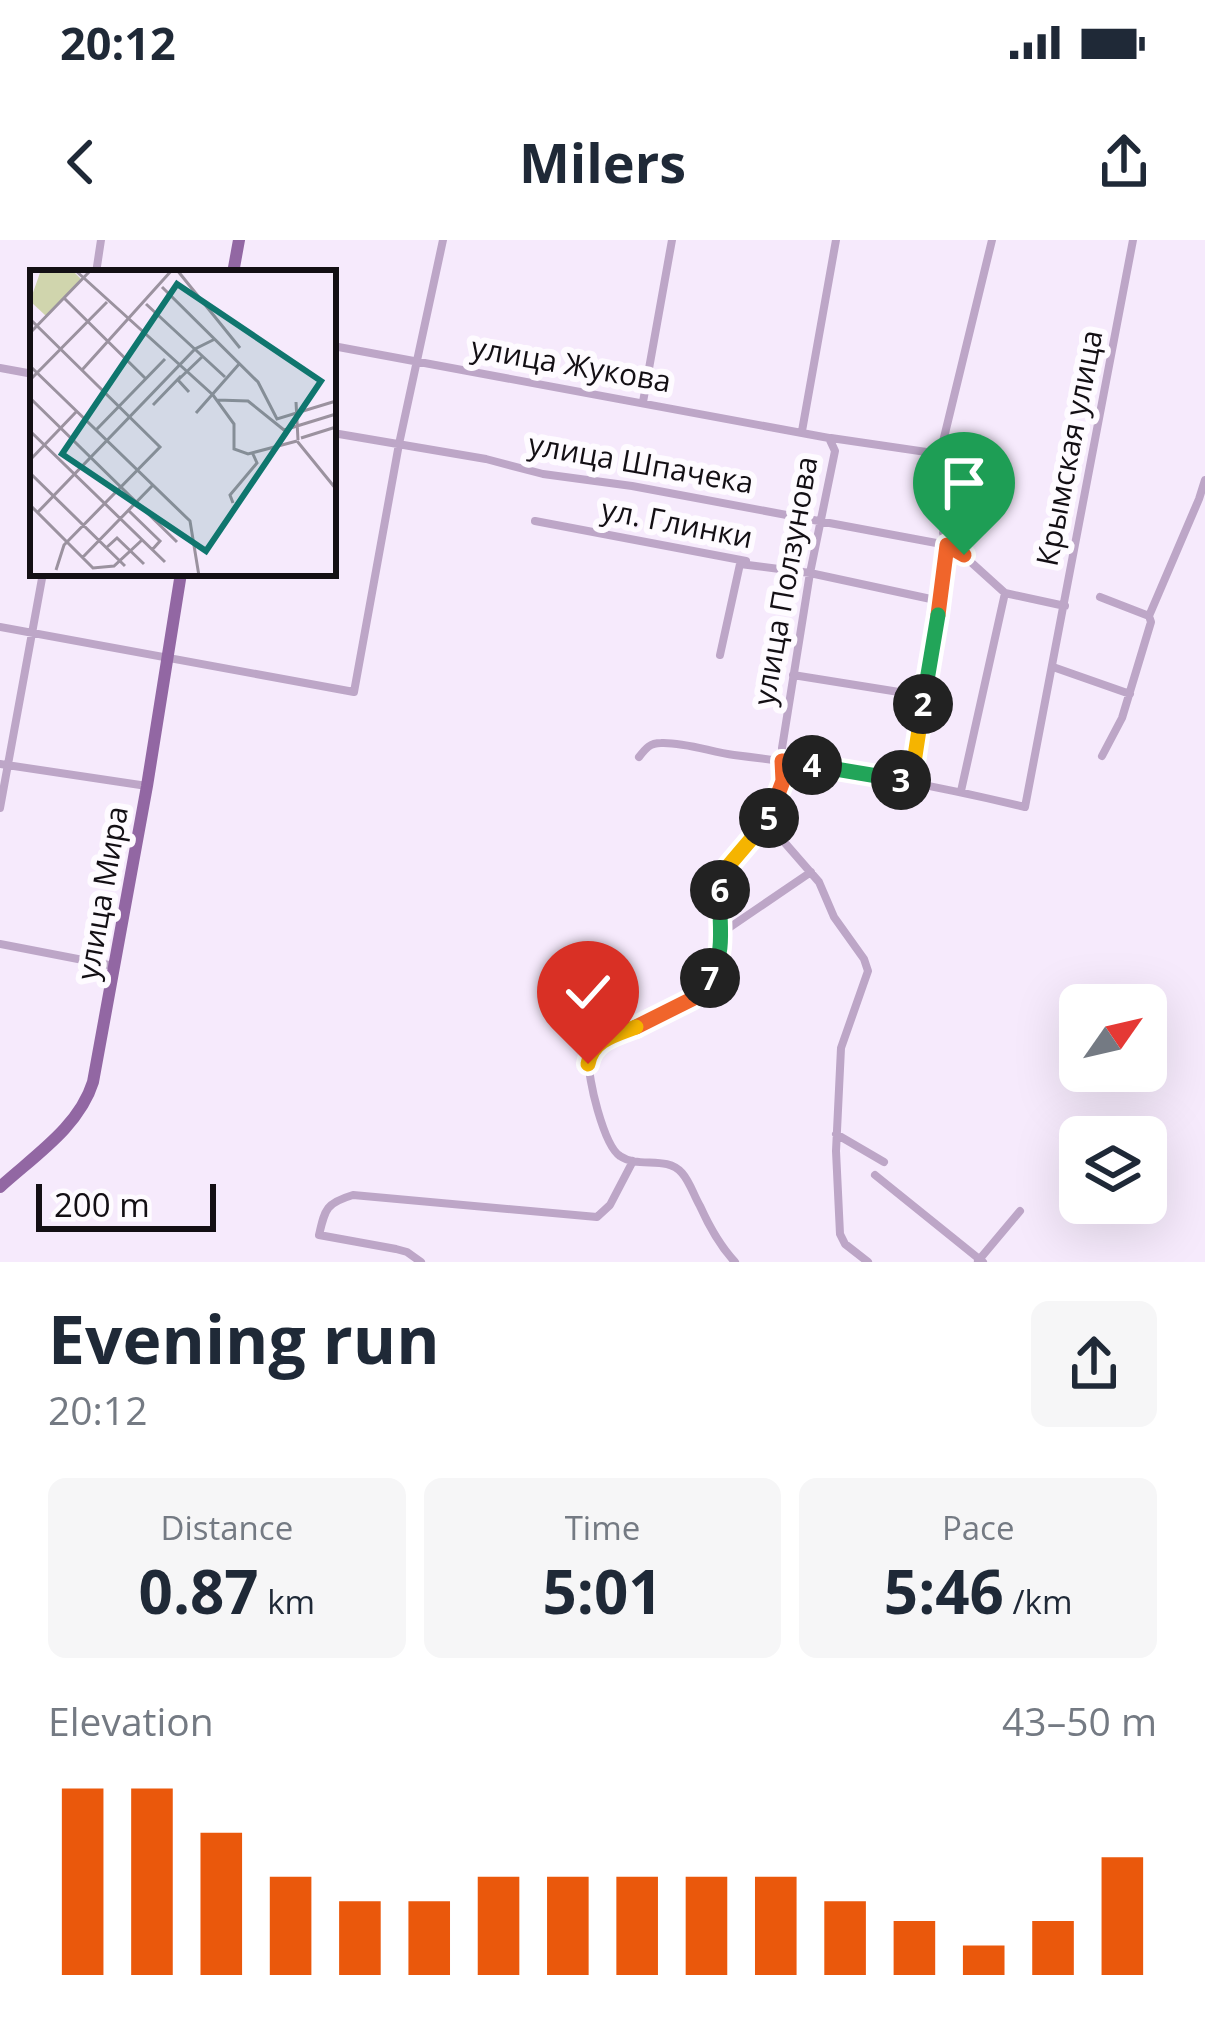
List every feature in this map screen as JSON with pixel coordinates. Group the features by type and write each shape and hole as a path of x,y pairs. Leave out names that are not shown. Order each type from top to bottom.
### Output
{"main road":[{"path":"234,270 239,240"},
{"name":"улица Мира","path":"0,1186 58,1135 85,1102 96,1069 180,576"}],"street":[{"path":"96,270 101,240"},
{"path":"0,627 354,692 399,444 443,240"},
{"path":"643,402 672,240"},
{"path":"802,430 836,240"},
{"path":"911,782 953,487 940,454 992,240"},
{"name":"Крымская улица","path":"961,791 1025,807 1133,240"},
{"name":"улица Жукова","path":"336,347 802,430"},
{"path":"0,368 30,373"},
{"name":"улица Ползунова","path":"770,816 783,781 782,748 835,451 829,438 802,430"},
{"name":"улица Шпачека","path":"336,434 947,545 1005,593 1065,606"},
{"path":"829,438 940,454"},
{"path":"1102,756 1122,718 1149,616 1205,480"},
{"name":"ул. Глинки","path":"535,521 811,573"},
{"path":"720,655 740,564 811,573 940,601"},
{"path":"0,808 4,765 42,576"},
{"path":"639,757 649,746 667,743 961,791 1005,593"},
{"path":"1100,597 1149,616"},
{"path":"1053,667 1130,694"},
{"path":"794,675 924,696"},
{"path":"4,765 147,786"},
{"path":"735,1262 709,1225 685,1177 668,1163 620,1156 611,1146 588,1064 590,1051 615,1034 692,999 718,964 724,871 770,816 784,842 819,882 868,971 841,1048 836,1134 840,1234 868,1262"},
{"path":"720,934 811,872"},
{"path":"0,944 114,966"},
{"path":"836,1134 884,1162"},
{"path":"596,1228 597,1217 610,1205 634,1160"},
{"path":"875,1175 980,1261 1020,1211"},
{"path":"421,1262 407,1252 320,1234 325,1210 352,1195 597,1217"}],"route":[{"path":"588,1064 590,1051 598,1043 686,1003 710,977 722,948 718,911 724,871 770,816 783,781 782,761 911,782 947,545 964,555"}]}
